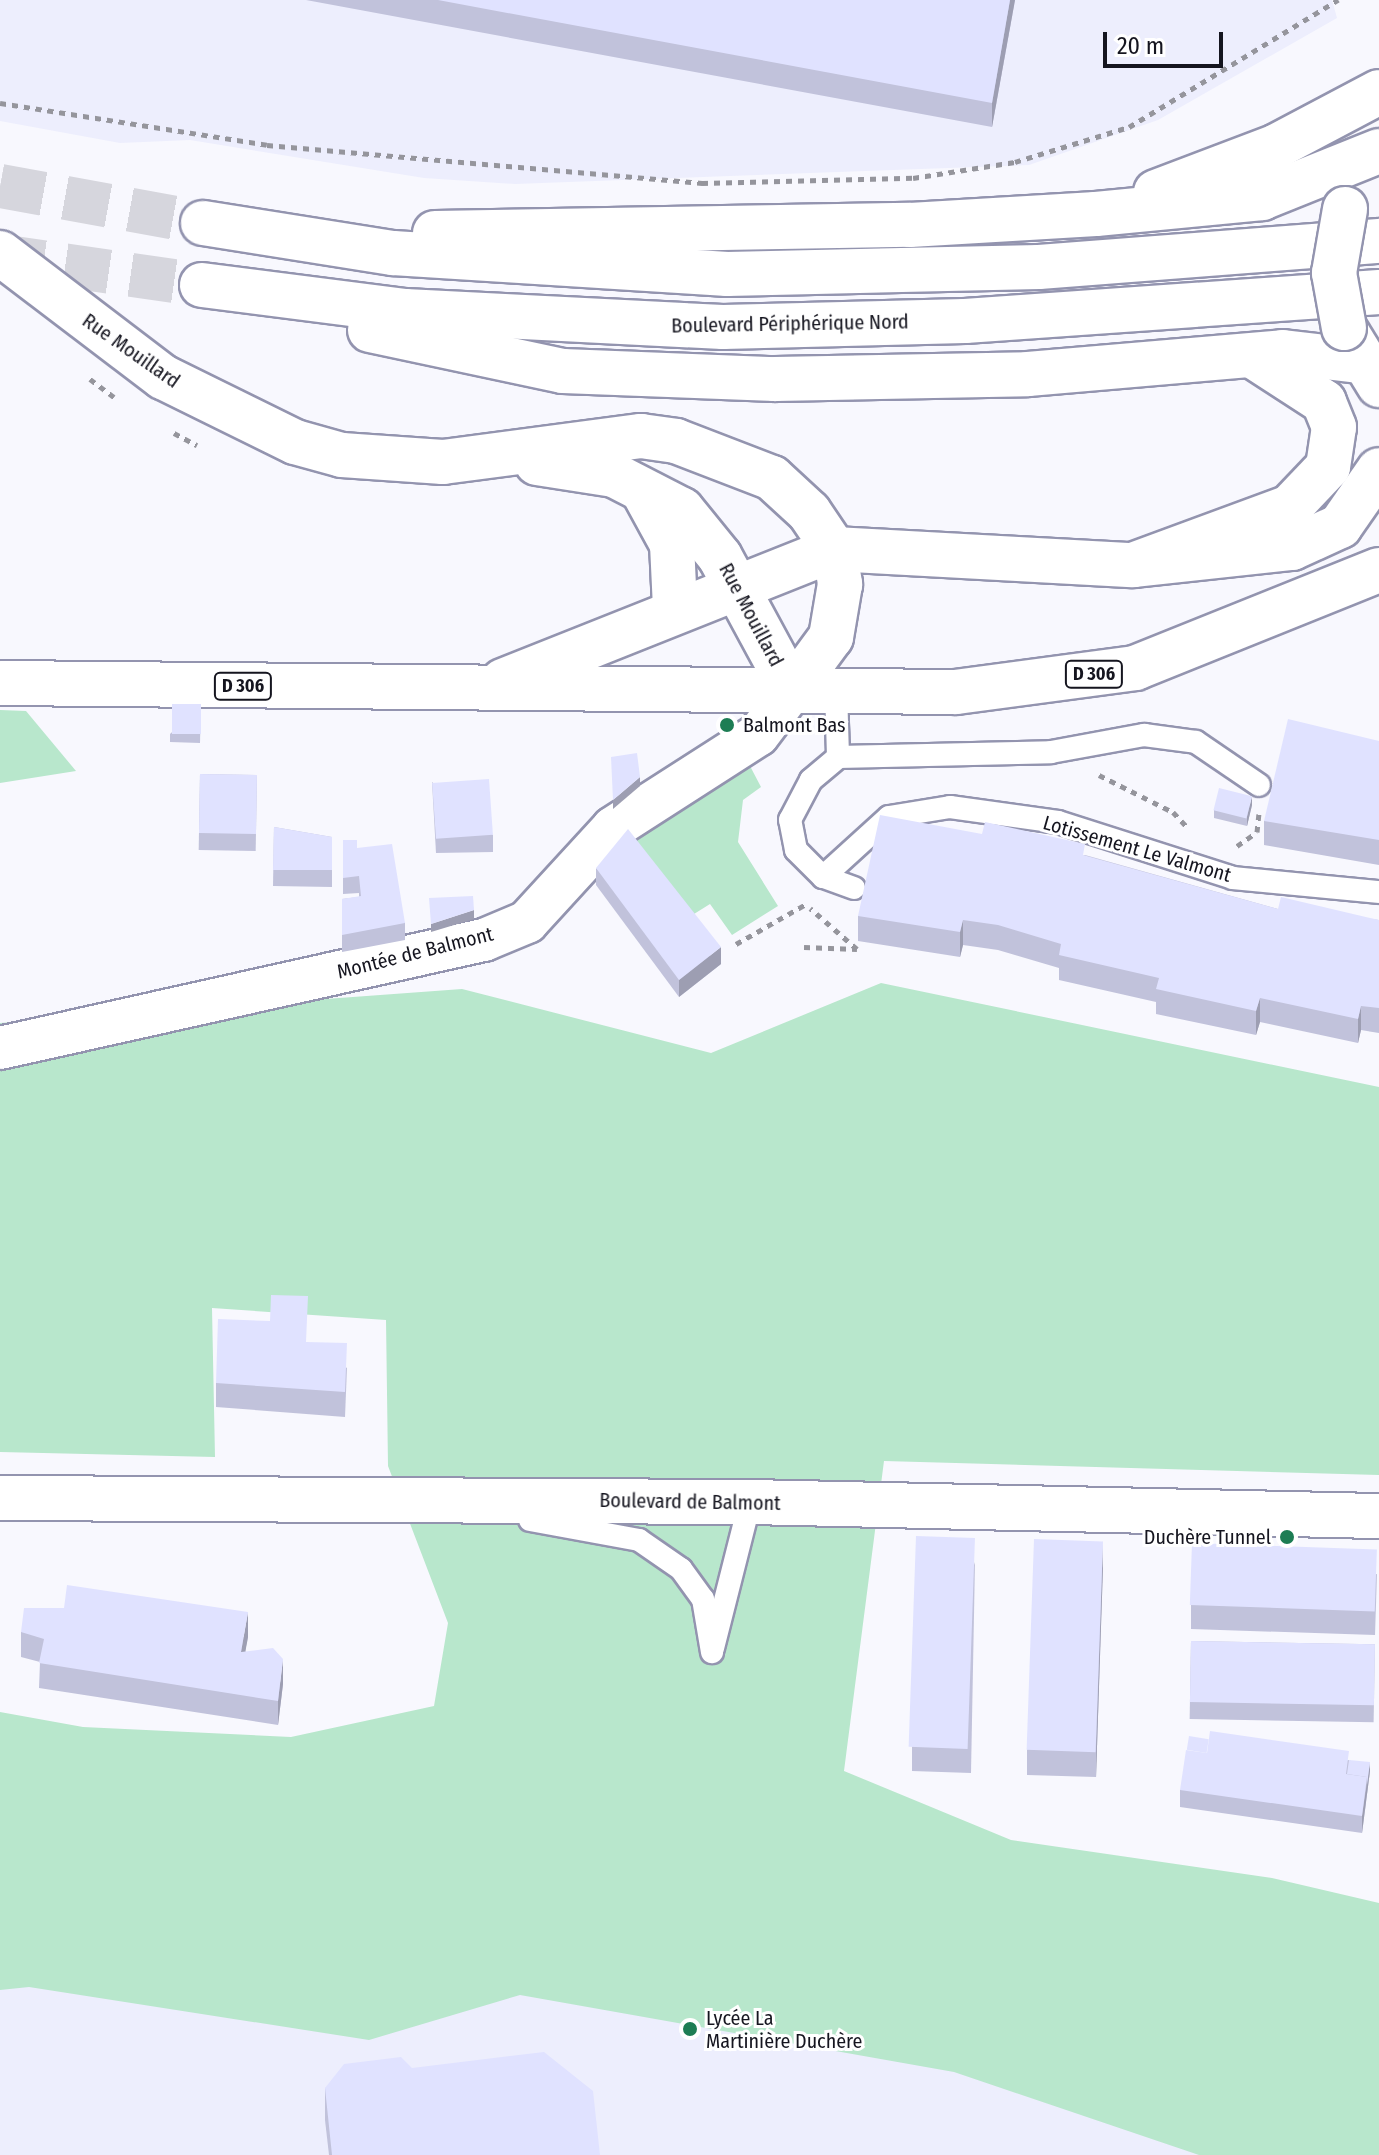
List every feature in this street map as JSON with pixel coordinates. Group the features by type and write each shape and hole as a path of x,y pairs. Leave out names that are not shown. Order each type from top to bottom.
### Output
{"main road":[{"path":"1096,214 1277,146 1379,92"},
{"path":"268,237 910,225 1096,214 1262,198 1379,153"},
{"path":"1253,356 1323,351 1361,358 1334,273 1345,209 1379,153"},
{"path":"203,223 268,237 496,263 727,274 1039,267 1379,241"},
{"name":"Rue Mouillard","path":"0,253 163,377 295,442 389,461 509,459 604,439 676,441 772,478 809,512 834,549 839,612 831,637 792,690 700,528 640,486 509,459"},
{"name":"Boulevard Périphérique Nord","path":"1253,356 1012,374 775,379 563,371 202,285 405,311 723,327 965,321 1379,292"},
{"path":"1133,565 1290,507 1328,467 1334,427 1324,402 1253,356"},
{"name":"D 306","path":"486,688 675,607 834,549 1133,565 1318,539 1356,513 1379,470"},
{"path":"640,486 672,544 679,576 675,607"},
{"name":"D 306","path":"0,683 956,692 1135,668 1379,570"},
{"name":"Boulevard de Balmont","path":"0,1498 750,1502 1379,1516"}],"street":[{"name":"Montée de Balmont","path":"0,1048 484,940 527,922 613,828 758,735 792,690"}],"lane":[{"path":"836,689 838,757"},
{"path":"854,888 823,877 796,850 790,820 811,780 838,757 1051,752 1144,735 1196,742 1259,785"},
{"name":"Lotissement Le Valmont","path":"823,877 889,817 950,807 1058,822 1207,866 1233,878 1379,892"},
{"path":"346,1501 579,1525 639,1540 681,1569 703,1599 712,1652 750,1502"}],"path":[{"path":"0,103 267,145 702,183 913,178 1015,162 1129,127 1338,0"},
{"path":"79,369 129,406"},
{"path":"168,430 207,449"},
{"path":"1051,752 1173,812 1207,866 1257,832 1259,785"},
{"path":"736,944 804,903 817,900"},
{"path":"804,903 857,949 804,947"}],"shaded area":[{"path":"0,0 1332,0 1337,18 1158,120 1029,165 515,184 424,178 190,140 120,143 0,121"},
{"name":"Lycée La Martinière Duchère","path":"0,1860 1379,1903 1379,2155 0,2155"}],"green space":[{"path":"0,710 26,711 76,771 0,783"},
{"path":"750,766 761,787 743,800 738,842 778,906 732,935 710,904 686,919 628,846"},
{"path":"881,983 1379,1087 1379,1475 884,1461 844,1771 1011,1840 1272,1878 1379,1903 1379,2155 1199,2155 954,2072 520,1995 369,2040 29,1987 0,1990 0,1712 83,1727 291,1737 434,1706 448,1623 388,1466 386,1320 212,1308 215,1457 0,1452 0,1023 462,989 711,1053"}],"building":[{"path":"438,0 1010,0 992,103"},
{"path":"172,704 201,704 201,734 172,734"},
{"path":"1288,719 1379,741 1379,840 1264,821"},
{"path":"637,753 640,777 613,800 611,757"},
{"path":"200,774 257,775 256,834 199,833"},
{"path":"489,779 493,835 436,839 432,783"},
{"path":"1219,788 1252,796 1246,819 1213,810"},
{"path":"880,815 982,834 985,822 1085,844 1083,855 1278,909 1281,897 1379,920 1379,1008 1361,1006 1358,1019 1260,998 1256,1011 1156,989 1159,978 1059,955 1061,944 998,925 963,920 960,932 858,916"},
{"path":"274,827 332,837 332,870 273,870"},
{"path":"628,829 721,947 679,980 596,868"},
{"path":"343,840 357,840 357,848 392,844 405,923 342,935 342,899 361,896 359,876 343,878"},
{"path":"473,896 474,910 431,924 429,898"},
{"path":"271,1295 308,1296 306,1342 347,1343 345,1392 216,1383 218,1319 270,1321"},
{"path":"916,1536 975,1538 968,1749 909,1747"},
{"path":"1034,1539 1103,1541 1096,1752 1027,1750"},
{"path":"1192,1543 1377,1549 1375,1611 1190,1605"},
{"path":"67,1585 248,1612 241,1652 273,1648 283,1659 278,1701 39,1663 44,1639 21,1632 24,1608 64,1608"},
{"path":"1191,1641 1375,1644 1374,1705 1190,1702"},
{"path":"1210,1731 1349,1751 1346,1774 1367,1777 1362,1816 1180,1790 1186,1750 1207,1753"},
{"path":"1189,1736 1209,1739 1207,1753 1187,1750"},
{"path":"1349,1760 1370,1762 1367,1785 1367,1777 1347,1774"},
{"path":"544,2052 593,2091 600,2155 332,2155 325,2088 344,2064 401,2057 412,2068"}],"tunnel":[{"path":"0,186 203,223"},
{"path":"0,256 202,285"}],"place":[{"name":"Balmont Bas","path":"727,725"},
{"name":"Duchère Tunnel","path":"1287,1537"},
{"name":"Lycée La Martinière Duchère","path":"690,2029"}]}
